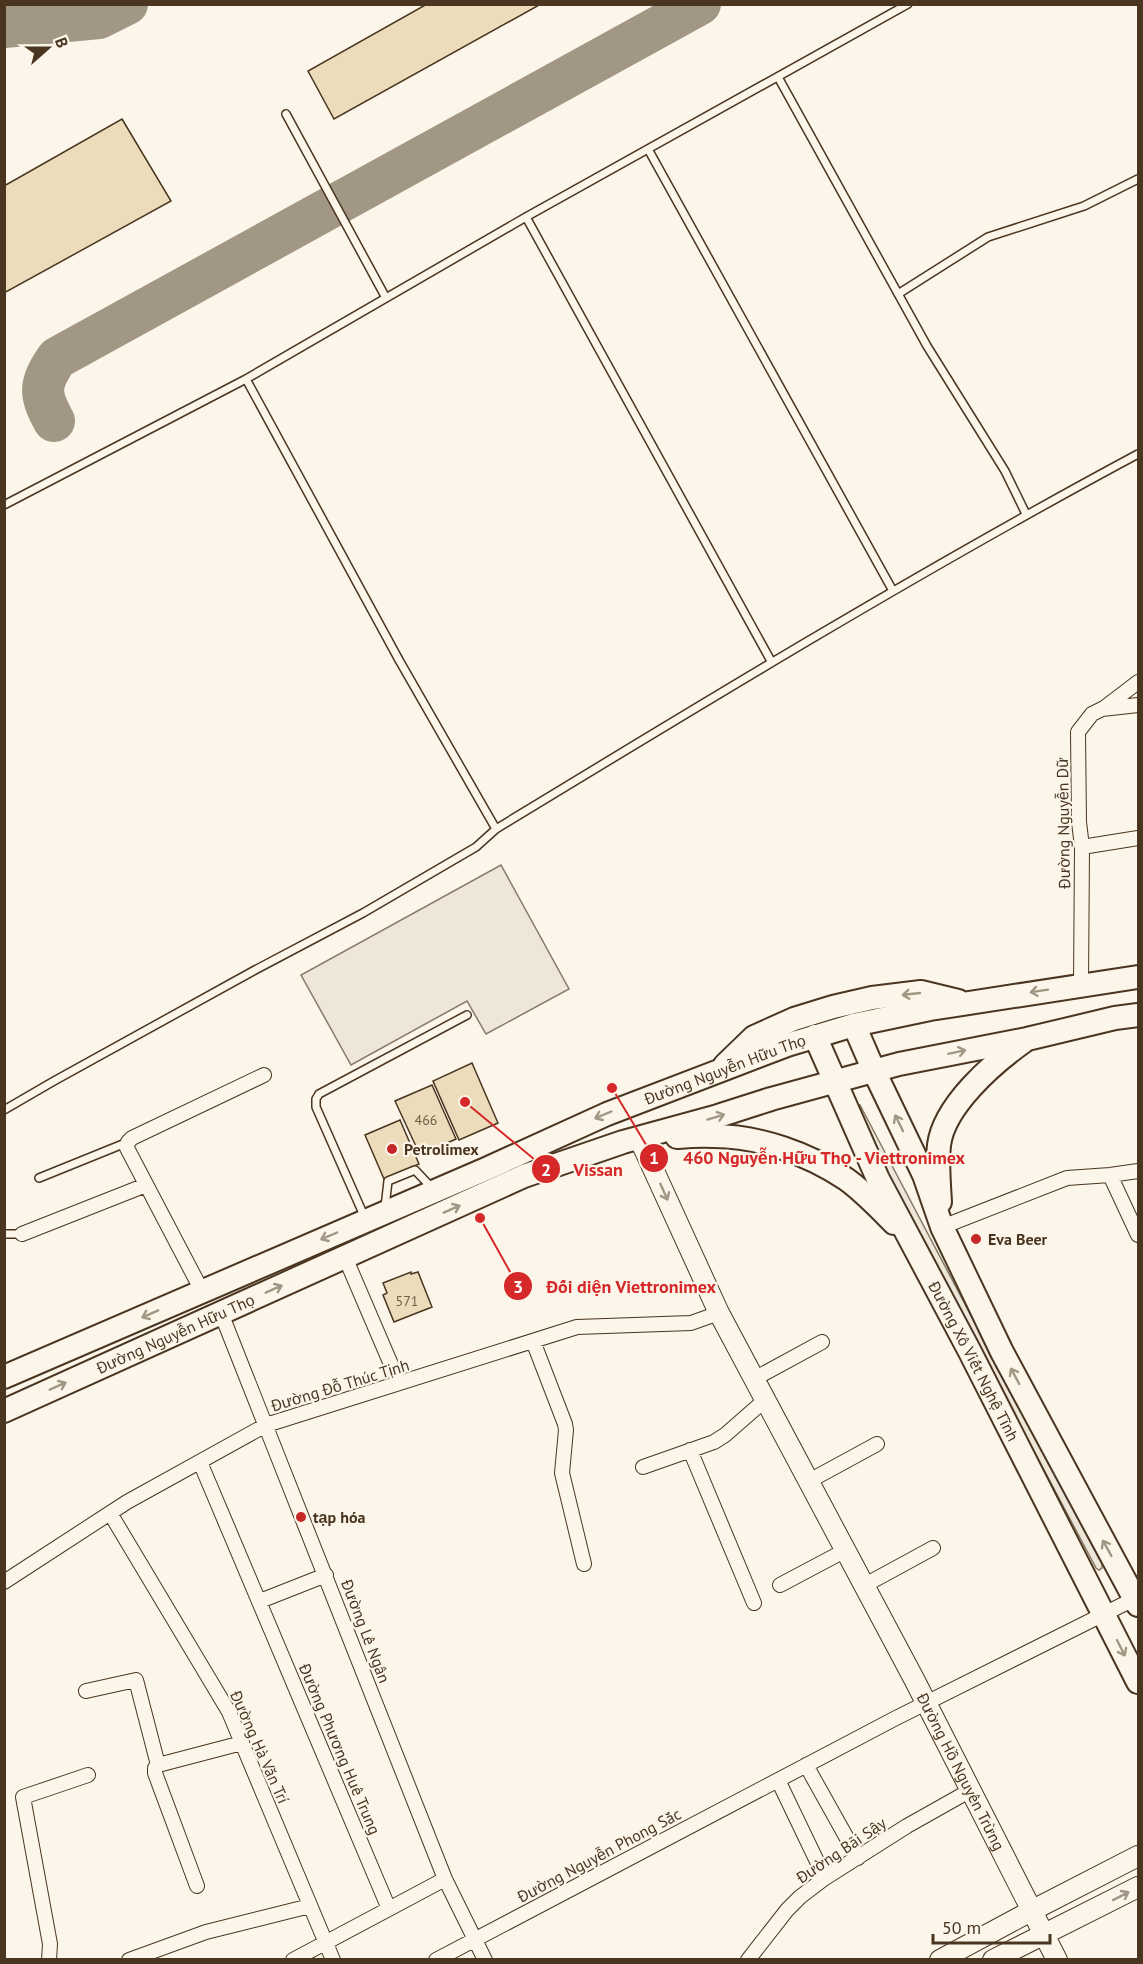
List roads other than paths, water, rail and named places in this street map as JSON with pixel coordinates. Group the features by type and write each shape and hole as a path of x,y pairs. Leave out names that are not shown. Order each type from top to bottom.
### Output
{"main road":[{"name":"Đường Nguyễn Hữu Thọ","path":"4,1377 435,1191 607,1113 815,1036 854,1025 968,1003 1138,977"},
{"path":"719,1070 754,1037 794,1019 833,1007 872,998 921,992 968,1003"},
{"name":"Đường Nguyễn Hữu Thọ","path":"4,1411 524,1176 581,1156 771,1099 899,1064 1138,1015"},
{"name":"Đường Xô Viết Nghệ Tĩnh","path":"854,1025 924,1175 942,1227 1002,1352 1106,1546 1138,1600"},
{"name":"Đường Xô Viết Nghệ Tĩnh","path":"815,1036 878,1179 969,1350 1138,1682"},
{"path":"942,1227 939,1195 939,1144 945,1125 974,1084 992,1065 1028,1039"},
{"path":"639,1138 716,1136 748,1139 772,1145 813,1161 847,1179 910,1238"}],"street":[{"name":"Đường Nguyễn Dữ","path":"1081,985 1082,847 1079,822 1078,732 1092,714 1138,682"},
{"path":"1102,709 1138,705"},
{"path":"1082,847 1138,838"},
{"path":"128,1142 132,1138 264,1075"},
{"name":"Đường Hồ Nguyên Trừng","path":"639,1138 719,1313 865,1585 1057,1959"},
{"name":"Đường Nguyễn Hữu Thọ","path":"128,1142 127,1148 202,1291"},
{"path":"942,1227 1067,1178 1138,1171"},
{"path":"1110,1175 1138,1235"},
{"path":"22,1234 146,1185"},
{"path":"345,1257 399,1383"},
{"name":"Đường Lê Ngân","path":"221,1313 445,1879 485,1959"},
{"name":"Đường Đỗ Thúc Tịnh","path":"4,1582 110,1513 266,1425 578,1327 691,1323 719,1313"},
{"path":"533,1341 565,1424 562,1473 584,1564"},
{"path":"754,1379 822,1342"},
{"path":"643,1467 714,1442 765,1400"},
{"path":"809,1480 877,1444"},
{"path":"690,1450 754,1604"},
{"name":"Đường Phương Huê Trung","path":"200,1462 389,1909"},
{"name":"Đường Hà Văn Trí","path":"110,1513 229,1712 333,1959"},
{"path":"865,1585 933,1548"},
{"path":"780,1585 846,1550"},
{"path":"260,1601 326,1575"},
{"name":"Đường Nguyễn Phong Sắc","path":"436,1959 926,1703 1104,1614 1138,1600"},
{"path":"86,1691 136,1680 158,1765"},
{"path":"197,1886 155,1768 158,1765 242,1743"},
{"path":"806,1765 858,1858"},
{"path":"49,1959 50,1944 23,1797 88,1775"},
{"path":"778,1780 825,1878"},
{"name":"Đường Bãi Sậy","path":"748,1959 787,1910 825,1878 907,1826 971,1790"},
{"path":"940,1959 1138,1856"},
{"path":"293,1959 445,1879"},
{"path":"993,1959 1138,1887"},
{"path":"129,1959 206,1932 310,1906"}],"lane":[{"path":"4,505 246,379 526,216 908,4"},
{"path":"778,77 927,346 1005,471 1026,514"},
{"path":"286,114 386,298"},
{"path":"648,149 893,591"},
{"path":"898,294 988,237 1084,206 1138,179"},
{"path":"526,216 771,661"},
{"path":"246,379 399,660 496,829"},
{"path":"4,1110 215,992 363,913 476,848 496,829 771,661 1026,514 1138,454"},
{"path":"375,1216 322,1125 316,1099 319,1094 467,1015"},
{"path":"39,1178 128,1142"},
{"path":"4,1234 22,1234"}],"place":[{"name":"460 Nguyễn Hữu Thọ - Viettronimex","path":"612,1088"},
{"name":"Vissan","path":"465,1102"},
{"name":"Petrolimex","path":"392,1149"},
{"name":"Đối diện Viettronimex","path":"480,1218"},
{"name":"Eva Beer","path":"976,1239"},
{"name":"tạp hóa","path":"301,1517"}]}
